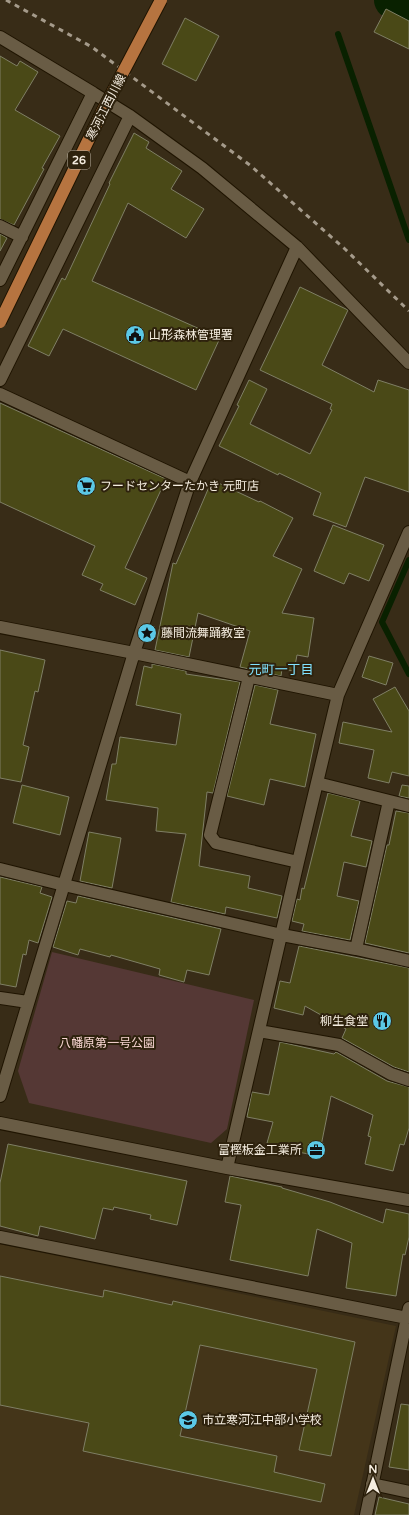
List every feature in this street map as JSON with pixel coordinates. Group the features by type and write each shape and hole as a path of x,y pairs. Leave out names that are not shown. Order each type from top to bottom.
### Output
{"main road":[{"name":"寒河江西川線","path":"0,322 102,114 161,0"}],"street":[{"path":"0,37 130,116 202,168 297,247 409,363"},
{"path":"0,280 93,93"},
{"path":"0,380 130,116"},
{"path":"0,226 22,237"},
{"path":"0,1096 134,653 190,482 297,247"},
{"path":"0,394 190,482"},
{"path":"227,1168 338,695 409,532"},
{"path":"0,627 338,695"},
{"path":"249,677 210,835 216,843 298,862"},
{"path":"317,783 409,806"},
{"path":"356,949 389,801"},
{"path":"0,869 282,935 409,961"},
{"path":"0,998 28,1002"},
{"path":"259,1031 339,1045 391,1074 409,1080"},
{"path":"0,1124 227,1168 409,1200"},
{"path":"0,1237 408,1313 366,1515"},
{"path":"372,1484 409,1492"}],"shaded area":[{"name":"市立寒河江中部小学校","path":"0,1244 396,1326 354,1515 0,1515"}],"green space":[{"name":"八幡原第一号公園","path":"52,952 254,1000 227,1129 211,1143 29,1103 18,1071"}],"building":[{"path":"386,9 409,21 409,49 374,32"},
{"path":"185,18 219,36 196,81 162,64"},
{"path":"0,56 17,66 20,61 38,72 15,110 60,136 42,168 44,169 14,225 0,219"},
{"path":"134,133 149,142 146,148 182,171 171,189 204,209 186,238 128,203 92,281 220,338 196,390 63,329 49,356 28,346 62,278 65,280 110,184 109,183"},
{"path":"0,234 7,238 0,251"},
{"path":"300,287 348,310 322,365 374,392 378,380 409,390 409,492 365,477 346,527 313,515 321,493 279,473 278,475 219,446 239,406 237,405 249,380 267,389 250,424 310,454 332,410 330,409 332,404 260,370"},
{"path":"0,403 166,479 125,568 147,578 135,605 100,590 103,584 82,575 95,546 0,502"},
{"path":"212,480 259,502 260,501 293,518 273,556 302,569 282,613 314,618 308,657 297,655 294,671 282,669 281,676 240,667 250,631 198,613 189,657 155,650 173,563 176,564"},
{"path":"333,525 384,545 369,581 349,573 344,584 314,571"},
{"path":"0,650 45,660 38,692 35,691 23,745 29,747 21,782 0,778"},
{"path":"369,656 393,663 386,685 362,677"},
{"path":"152,664 186,671 186,674 240,682 213,793 207,792 199,866 250,876 248,888 282,896 277,918 226,907 225,914 171,902 186,834 156,831 158,808 106,800 112,764 116,764 120,737 176,745 181,714 136,705 144,666 152,668"},
{"path":"255,685 278,690 270,724 316,734 305,787 270,779 264,805 227,796"},
{"path":"395,687 409,711 409,776 392,772 389,783 368,778 374,750 339,743 343,722 392,732 373,699"},
{"path":"22,785 69,797 60,835 13,823"},
{"path":"402,785 409,786 409,798 399,796"},
{"path":"328,793 360,801 351,836 372,841 366,867 344,862 337,896 359,901 350,940 302,931 304,924 292,921 297,899 300,900 302,888 304,889"},
{"path":"396,811 409,813 409,953 365,943"},
{"path":"89,832 121,838 112,888 80,881"},
{"path":"0,877 42,887 40,893 52,897 38,943 29,940 26,955 23,954 16,987 0,984"},
{"path":"78,896 221,929 209,975 187,970 184,982 159,975 160,969 111,955 110,957 80,949 78,955 53,947 67,901 76,903"},
{"path":"299,946 409,968 409,1072 394,1067 342,1038 346,1029 305,1006 303,1015 274,1008 280,981 290,983"},
{"path":"280,1042 334,1054 336,1052 387,1081 409,1087 409,1128 404,1145 400,1144 393,1171 365,1164 371,1137 368,1136 373,1115 331,1096 319,1156 298,1152 267,1143 273,1122 247,1117 252,1092 269,1095"},
{"path":"8,1144 187,1181 177,1225 150,1219 151,1215 114,1207 113,1210 103,1208 95,1239 40,1226 38,1236 0,1226 0,1183"},
{"path":"230,1176 282,1187 330,1202 383,1223 386,1209 409,1214 409,1237 405,1255 403,1254 396,1296 346,1288 352,1243 317,1229 308,1276 230,1260 241,1205 225,1202"},
{"path":"0,1276 103,1297 104,1290 172,1305 173,1301 355,1342 331,1456 299,1450 317,1369 200,1345 180,1436 277,1456 274,1472 325,1484 321,1502 83,1451 89,1423 0,1405"},
{"path":"401,1404 409,1405 409,1470 389,1467"},
{"path":"379,1497 409,1504 409,1515 375,1515"}],"waterway":[{"path":"393,0 409,9"},
{"path":"338,34 409,240"},
{"path":"409,560 382,622 409,674"}],"railway":[{"path":"6,0 92,47 251,166 346,250 409,311"}],"place":[{"name":"山形森林管理署","path":"135,335"},
{"name":"フードセンターたかき 元町店","path":"86,486"},
{"name":"藤間流舞踊教室","path":"147,633"},
{"name":"柳生食堂","path":"382,1021"},
{"name":"富樫板金工業所","path":"316,1150"},
{"name":"市立寒河江中部小学校","path":"188,1420"}],"district":[{"name":"元町一丁目","path":"281,669"}]}
